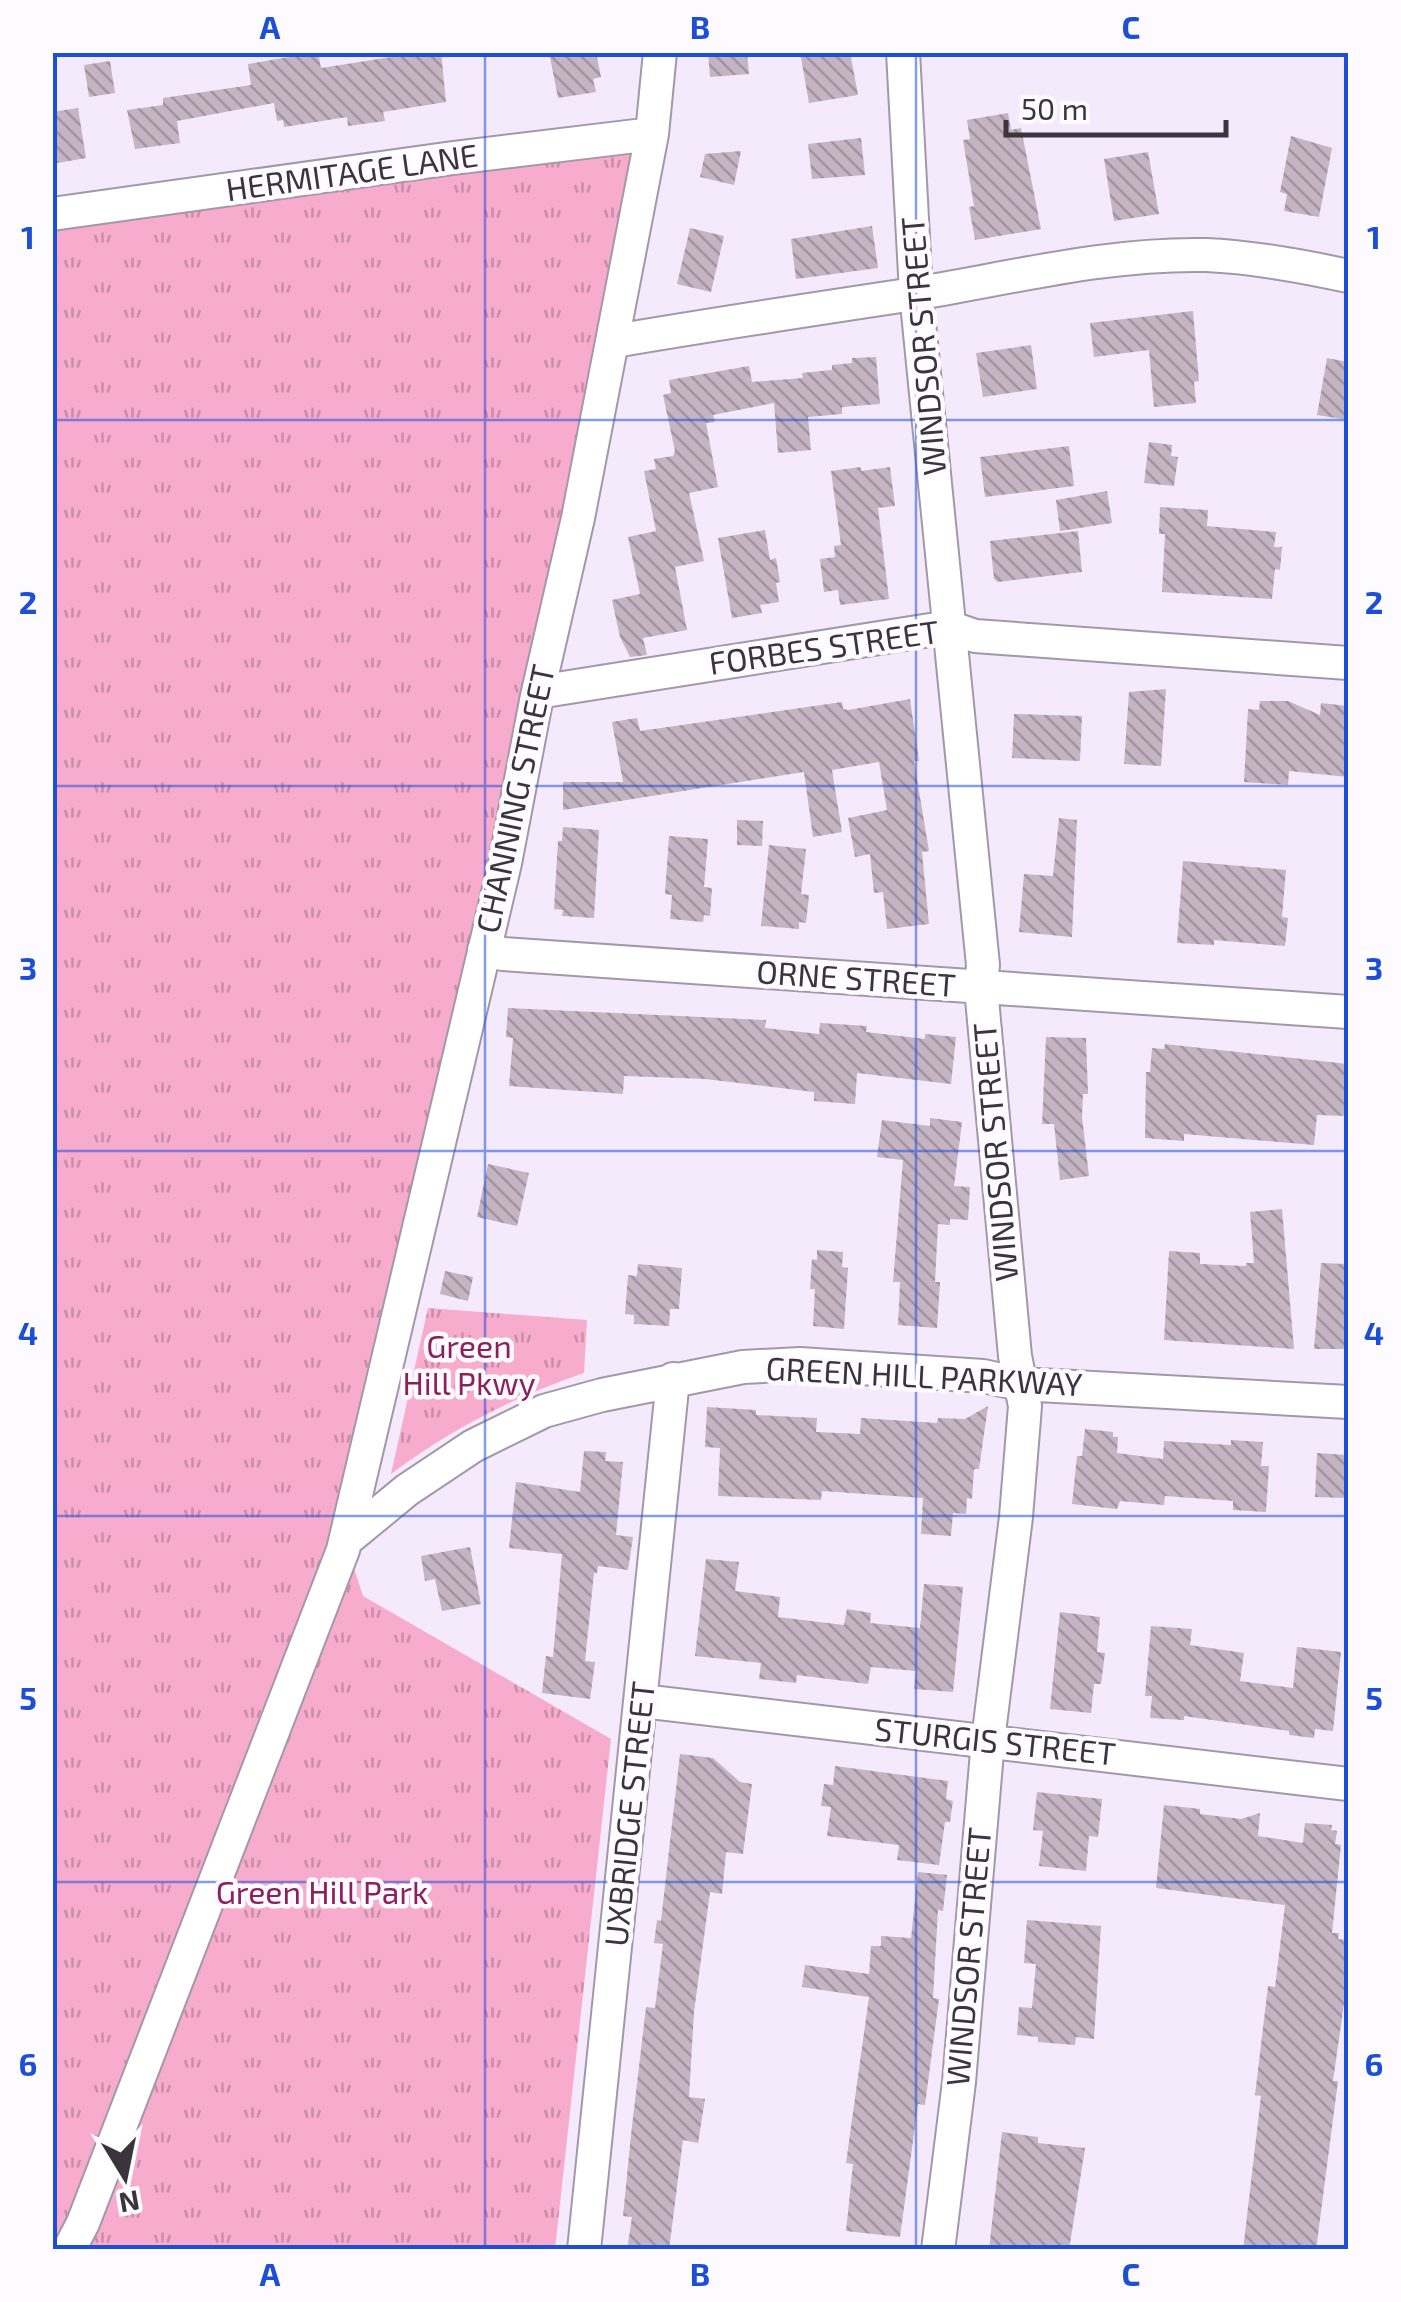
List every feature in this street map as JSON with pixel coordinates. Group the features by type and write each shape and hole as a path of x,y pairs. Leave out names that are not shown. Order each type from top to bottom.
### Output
{"street":[{"name":"CHANNING STREET","path":"345,1541 484,950 614,342 652,134 660,52"},
{"name":"WINDSOR STREET","path":"903,52 916,293 1024,1406 1016,1517 988,1740 958,2082 938,2250"},
{"name":"HERMITAGE LANE","path":"52,214 652,134"},
{"path":"614,342 1063,265 1153,256 1208,255 1261,260 1348,276"},
{"name":"FORBES STREET","path":"538,692 949,628 994,638 1348,663"},
{"name":"ORNE STREET","path":"484,950 1348,1012"},
{"name":"GREEN HILL PARKWAY","path":"69,2250 345,1541 407,1490 473,1446 544,1411 673,1379 743,1367 800,1364 984,1376 1020,1384 1348,1402"},
{"name":"UXBRIDGE STREET","path":"584,2250 673,1379"},
{"name":"STURGIS STREET","path":"642,1702 1348,1784"}],"green space":[{"name":"Green Hill Park","path":"652,134 345,1541 363,1596 611,1739 555,2249 53,2249 52,215"},
{"name":"Green Hill Pkwy","path":"428,1308 587,1320 584,1373 484,1416 391,1474"}],"building":[{"path":"318,52 321,68 404,55 403,52 441,52 446,102 383,112 385,121 348,126 347,117 284,127 283,120 277,121 274,103 177,121 180,143 135,149 127,110 163,105 163,98 251,85 248,64"},
{"path":"549,52 596,52 601,77 593,79 596,92 558,98"},
{"path":"708,52 747,52 749,74 710,77"},
{"path":"800,52 850,52 858,95 809,103"},
{"path":"110,61 115,93 89,97 84,65"},
{"path":"78,108 86,158 52,164 52,112"},
{"path":"1008,113 1011,130 1021,128 1041,229 975,240 969,207 974,206 963,140 970,139 967,120"},
{"path":"1291,136 1332,148 1319,217 1284,211 1287,194 1280,192"},
{"path":"861,138 865,175 812,179 808,144"},
{"path":"741,151 734,185 700,177 705,154"},
{"path":"1148,152 1159,214 1114,221 1104,159"},
{"path":"872,226 878,268 796,279 791,239"},
{"path":"690,228 724,236 711,292 677,284"},
{"path":"1193,311 1199,381 1194,382 1196,403 1154,407 1149,350 1094,357 1090,323"},
{"path":"1031,345 1037,389 983,397 976,353"},
{"path":"876,357 880,404 842,407 842,414 808,417 811,450 778,453 774,403 713,415 715,422 706,423 718,487 689,493 704,561 675,567 687,630 643,638 647,655 630,657 620,637 612,600 640,594 628,537 656,531 644,471 656,469 654,459 673,456 675,451 663,395 671,393 669,380 749,366 752,382 803,378 802,373 832,370 832,365 852,363 852,358"},
{"path":"1327,358 1348,362 1348,420 1317,415"},
{"path":"1149,442 1172,445 1171,456 1178,457 1174,486 1144,483"},
{"path":"1069,446 1074,486 985,497 980,457"},
{"path":"861,467 861,471 890,467 895,506 878,508 889,599 840,605 838,590 824,592 820,559 835,557 834,546 841,545 831,471"},
{"path":"1107,491 1112,523 1060,531 1056,500"},
{"path":"1160,507 1208,510 1207,526 1276,532 1274,547 1282,547 1272,599 1162,592 1165,534 1159,534"},
{"path":"765,530 770,560 776,558 779,602 760,605 762,613 732,618 718,538"},
{"path":"1078,531 1082,572 998,582 994,579 990,541"},
{"path":"1166,689 1161,766 1124,764 1129,692"},
{"path":"910,699 919,761 914,761 929,851 922,852 929,924 887,929 883,892 874,893 870,854 855,857 848,818 887,810 879,762 832,770 842,832 813,837 804,772 563,810 563,782 623,782 612,722 637,718 640,731 842,702 843,709 848,710"},
{"path":"1260,701 1288,701 1320,715 1321,703 1348,706 1348,777 1289,771 1288,785 1244,782 1248,709 1259,710"},
{"path":"1014,714 1082,716 1080,761 1012,758"},
{"path":"1059,818 1077,820 1072,937 1019,932 1024,874 1053,876"},
{"path":"737,820 763,821 762,846 737,845"},
{"path":"563,827 599,830 594,918 562,916 563,910 554,909 558,841 562,841"},
{"path":"669,836 708,839 704,887 712,888 710,916 704,915 703,922 670,919 672,895 665,894"},
{"path":"769,845 806,849 801,894 809,895 806,923 799,922 799,929 761,926"},
{"path":"1183,861 1286,870 1282,917 1288,918 1285,946 1214,940 1214,945 1177,943"},
{"path":"508,1008 766,1020 765,1028 819,1034 820,1023 867,1026 866,1032 925,1039 925,1034 956,1037 951,1084 857,1073 855,1104 814,1101 814,1092 705,1079 624,1076 623,1094 509,1086 513,1038 506,1037"},
{"path":"1046,1037 1086,1038 1088,1094 1083,1094 1082,1117 1089,1176 1060,1180 1054,1124 1042,1124"},
{"path":"1165,1044 1348,1064 1348,1116 1317,1115 1314,1145 1184,1134 1184,1141 1145,1138 1146,1072 1150,1072 1152,1048 1164,1049"},
{"path":"930,1118 962,1122 954,1186 970,1187 968,1220 950,1219 950,1225 938,1224 937,1328 898,1325 900,1282 893,1282 903,1160 877,1157 882,1120 930,1126"},
{"path":"488,1164 529,1173 517,1226 477,1217"},
{"path":"1282,1209 1294,1349 1164,1340 1169,1251 1200,1253 1200,1264 1246,1266 1254,1263 1250,1212"},
{"path":"817,1250 843,1252 842,1267 848,1268 844,1329 813,1326 815,1289 810,1289 812,1259 817,1260"},
{"path":"1321,1263 1348,1264 1348,1349 1314,1349"},
{"path":"638,1264 682,1268 679,1309 670,1309 669,1326 634,1324 634,1315 625,1314 628,1275 637,1276"},
{"path":"445,1271 473,1277 468,1301 440,1294"},
{"path":"988,1406 979,1469 974,1469 972,1499 967,1498 966,1514 953,1513 951,1536 921,1534 923,1498 822,1491 821,1500 718,1496 720,1448 705,1447 707,1407 756,1410 756,1415 817,1418 816,1432 860,1434 861,1418 937,1423 938,1418 965,1419"},
{"path":"1085,1429 1113,1432 1113,1437 1118,1437 1117,1453 1163,1459 1164,1441 1231,1445 1231,1440 1263,1442 1261,1466 1269,1466 1266,1512 1233,1510 1233,1501 1165,1496 1164,1505 1120,1501 1117,1509 1072,1504 1077,1456 1082,1456"},
{"path":"584,1451 606,1452 605,1461 623,1462 616,1535 633,1537 628,1570 598,1566 594,1573 585,1661 595,1662 590,1699 542,1693 546,1656 553,1657 562,1554 509,1548 516,1482 580,1492"},
{"path":"1317,1453 1348,1455 1348,1498 1315,1497"},
{"path":"470,1547 481,1604 442,1611 435,1579 425,1581 421,1556"},
{"path":"706,1559 739,1562 735,1591 780,1597 778,1617 844,1625 847,1609 871,1613 870,1623 920,1628 924,1584 963,1587 953,1692 914,1689 916,1671 871,1667 868,1684 797,1675 796,1683 759,1679 761,1663 695,1656"},
{"path":"1060,1612 1100,1617 1097,1652 1105,1653 1101,1684 1094,1684 1091,1713 1050,1709"},
{"path":"1151,1626 1192,1629 1190,1645 1244,1653 1240,1681 1293,1688 1297,1647 1341,1652 1333,1731 1315,1729 1314,1738 1184,1716 1184,1720 1150,1718 1152,1696 1145,1696"},
{"path":"680,1754 713,1758 740,1782 752,1784 743,1854 726,1852 722,1894 710,1892 694,2012 689,2097 705,2099 698,2143 683,2140 669,2250 627,2250 632,2217 623,2216 631,2135 646,2007 655,2008 663,1944 654,1943 657,1920 661,1921"},
{"path":"835,1766 948,1781 946,1799 953,1801 950,1822 945,1822 939,1865 897,1860 899,1845 827,1836 831,1807 821,1806 824,1784 833,1785"},
{"path":"1037,1792 1102,1799 1098,1837 1089,1836 1086,1871 1039,1866 1043,1831 1033,1830"},
{"path":"1164,1805 1241,1819 1260,1813 1258,1836 1303,1843 1305,1823 1332,1825 1331,1830 1337,1831 1335,1844 1341,1845 1332,1933 1339,1933 1338,1939 1348,1940 1348,1976 1316,2250 1243,2250 1261,2096 1255,2095 1268,1986 1275,1987 1285,1905 1156,1888"},
{"path":"918,1872 947,1875 943,1911 938,1910 933,1998 939,1999 925,2105 918,2104 900,2237 846,2231 853,2164 846,2163 869,1997 802,1987 805,1965 869,1974 871,1946 881,1946 881,1936 911,1938"},
{"path":"1027,1920 1101,1926 1094,2039 1076,2037 1075,2045 1038,2042 1038,2037 1017,2035 1019,2007 1032,2008 1036,1964 1024,1963"},
{"path":"1002,2132 1038,2137 1038,2143 1085,2148 1069,2250 989,2250"}]}
